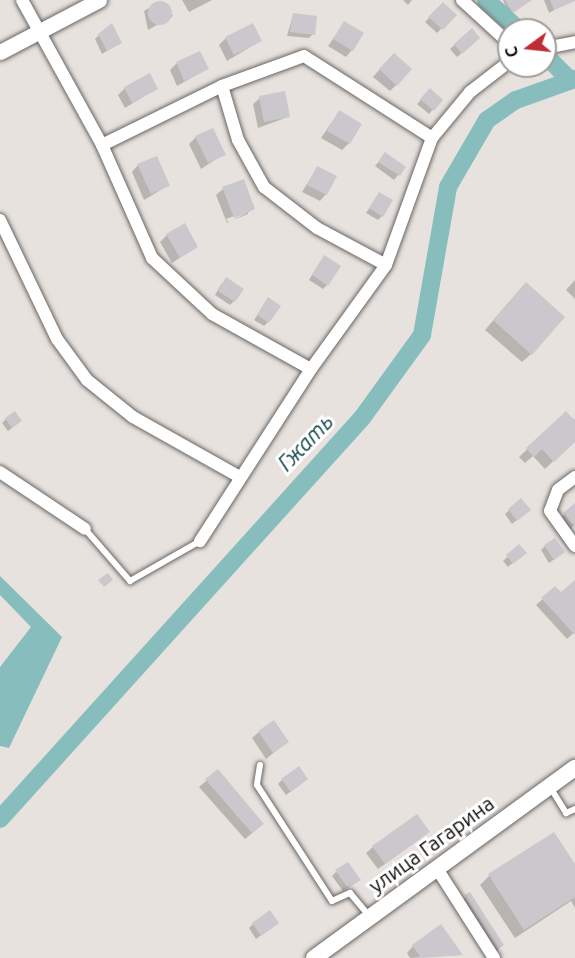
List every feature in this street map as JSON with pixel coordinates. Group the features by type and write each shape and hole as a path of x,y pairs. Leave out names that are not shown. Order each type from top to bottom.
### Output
{"main road":[{"name":"улица Гагарина","path":"314,958 436,867 462,853 575,768"}],"street":[{"path":"22,0 38,33 102,145 152,258 212,314 311,369"},
{"path":"0,52 99,0"},
{"path":"462,0 497,32"},
{"path":"557,46 575,42"},
{"path":"102,145 222,86 304,56 432,138"},
{"path":"200,541 311,369 386,265 432,138 470,92 497,71"},
{"path":"222,86 238,140 264,188 317,228 386,265"},
{"path":"0,220 57,339 87,380 134,417 240,477"},
{"path":"0,472 85,529"},
{"path":"575,477 558,490 550,511 575,546"},
{"path":"436,867 494,958"}],"lane":[{"path":"85,529 130,581 200,541"},
{"path":"260,765 256,785 332,901 350,893 369,916"},
{"path":"549,786 566,813 575,808"}],"water":[{"path":"0,576 62,637 9,748 0,746 0,667 31,627 0,595"}],"building":[{"path":"505,0 532,0 513,13"},
{"path":"550,0 575,0 575,1 554,10"},
{"path":"160,1 169,4 172,13 169,22 160,25 151,22 148,13 151,4"},
{"path":"443,2 457,15 443,30 428,17"},
{"path":"293,13 317,16 315,35 290,32"},
{"path":"344,21 364,33 353,51 333,39"},
{"path":"112,23 122,43 107,51 98,34"},
{"path":"253,23 262,41 234,55 225,37"},
{"path":"472,28 480,38 462,54 454,44"},
{"path":"200,51 209,69 184,81 176,62"},
{"path":"394,53 412,69 397,86 379,69"},
{"path":"150,73 158,89 132,103 124,87"},
{"path":"430,88 443,100 434,111 420,99"},
{"path":"285,91 290,117 264,122 259,96"},
{"path":"339,110 362,124 350,144 327,131"},
{"path":"213,128 226,155 208,163 195,136"},
{"path":"385,152 406,167 400,176 378,162"},
{"path":"157,156 170,186 151,194 137,164"},
{"path":"317,166 337,176 327,195 307,185"},
{"path":"244,179 255,209 234,218 222,187"},
{"path":"379,192 393,200 383,217 369,208"},
{"path":"185,223 198,247 180,258 166,234"},
{"path":"324,255 341,266 328,286 312,275"},
{"path":"226,277 244,289 235,302 218,291"},
{"path":"526,282 565,317 532,355 493,320"},
{"path":"268,297 281,306 269,323 257,315"},
{"path":"15,411 22,421 12,428 5,418"},
{"path":"566,411 575,421 575,442 554,462 542,449 534,457 526,448"},
{"path":"521,498 531,510 517,521 508,509"},
{"path":"575,503 575,527 563,513"},
{"path":"555,538 565,552 554,560 544,545"},
{"path":"519,544 527,553 513,564 506,555"},
{"path":"108,573 113,580 104,587 98,580"},
{"path":"575,580 575,635 541,598 555,586 561,592"},
{"path":"274,720 289,742 273,753 258,731"},
{"path":"299,766 308,779 291,792 281,779"},
{"path":"218,769 264,824 252,833 205,779"},
{"path":"417,814 430,832 385,864 372,846"},
{"path":"554,832 575,864 575,897 524,930 488,874"},
{"path":"348,862 361,880 348,888 335,870"},
{"path":"470,892 504,945 498,949 464,895"},
{"path":"270,910 279,923 261,936 252,923"},
{"path":"441,924 463,955 421,958 412,945"}],"waterway":[{"path":"486,0 506,18"},
{"path":"557,67 569,79"},
{"name":"Гжать","path":"0,819 362,418 422,335 448,187 487,120 516,100 575,79"}]}
